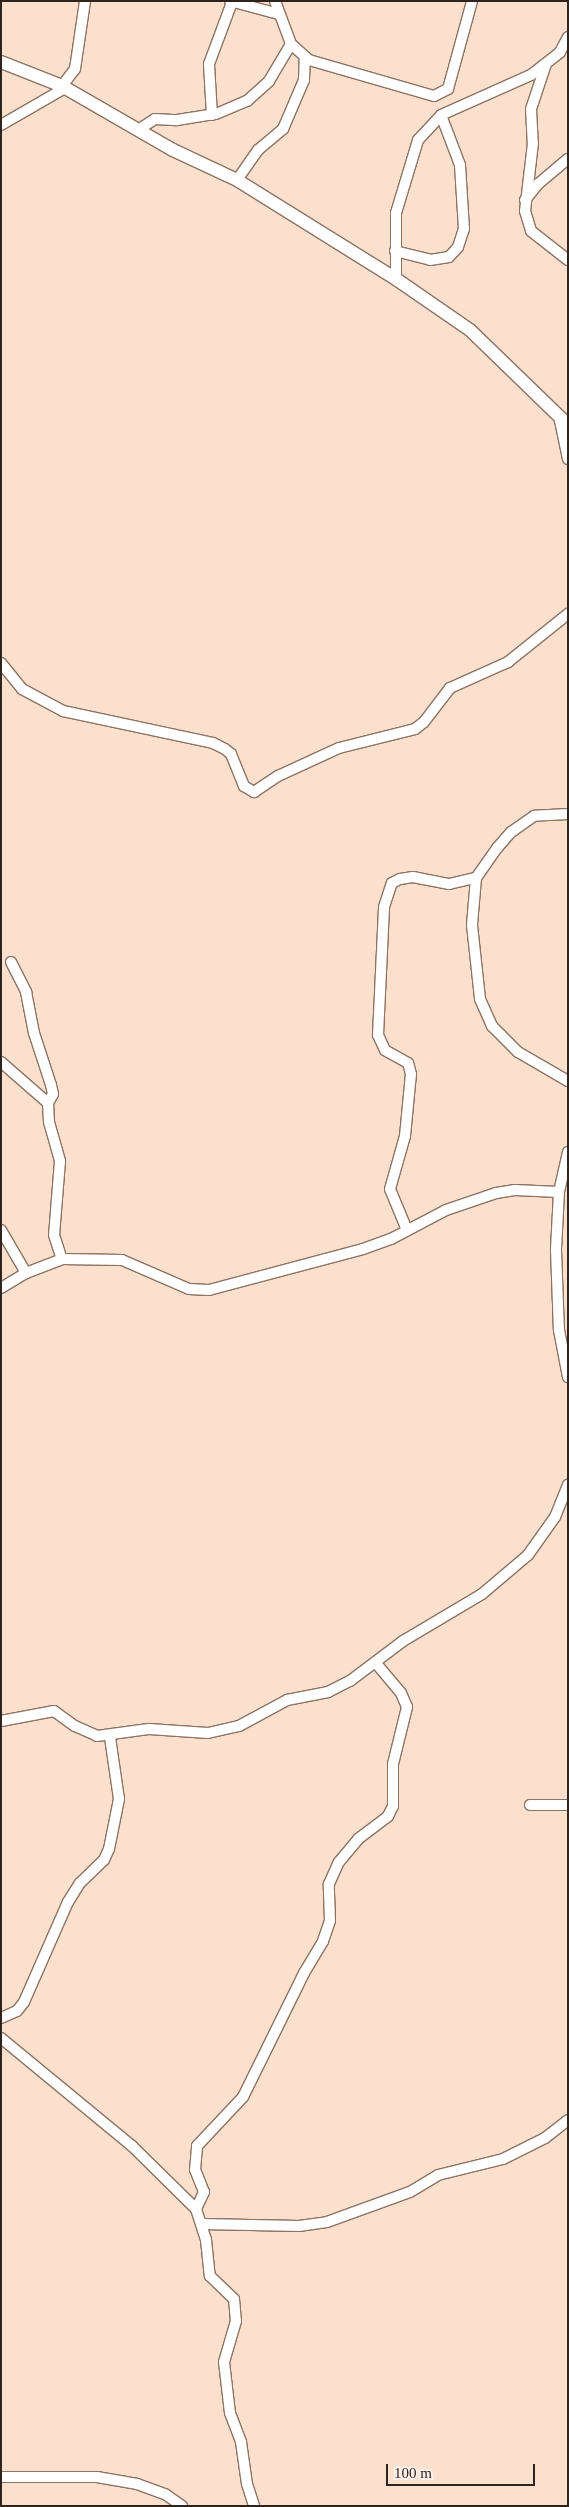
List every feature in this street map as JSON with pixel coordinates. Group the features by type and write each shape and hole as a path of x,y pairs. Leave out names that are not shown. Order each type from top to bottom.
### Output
{"street":[{"path":"1,125 64,87 74,69 86,1"},
{"path":"275,1 291,44 305,57 336,69 410,90 441,94 448,89 472,1"},
{"path":"212,114 209,64 231,2 279,14"},
{"path":"396,278 395,223 406,176 418,140 440,115 512,84 546,64 560,52 568,37"},
{"path":"138,130 155,119 177,120 233,109 259,92 291,44"},
{"path":"237,180 246,172 258,150 283,129 304,80 305,57"},
{"path":"1,62 64,87 138,130 237,180 396,278 470,330 563,421 568,459"},
{"path":"546,64 531,109 533,143 525,200 526,219 532,231 568,260"},
{"path":"395,250 430,260 449,257 458,247 464,229 460,165 440,115"},
{"path":"525,200 538,184 568,159"},
{"path":"1,663 22,689 62,711 225,749 231,754 244,786 254,792 278,776 339,748 415,729 424,722 440,697 450,688 508,662 568,614"},
{"path":"568,814 546,813 527,820 497,848 476,878 473,898 474,963 484,1008 492,1026 518,1052 568,1082"},
{"path":"407,1230 390,1189 405,1136 411,1074 408,1063 385,1050 378,1035 384,907 392,883 400,879 413,877 449,884 476,878"},
{"path":"11,962 26,992 34,1033 52,1085 53,1094 48,1103 49,1122 60,1161 54,1234 62,1259"},
{"path":"1,1062 48,1103"},
{"path":"568,1152 560,1192 556,1250 559,1330 568,1377"},
{"path":"1,1288 26,1273 62,1259 122,1260 189,1289 210,1290 363,1248 407,1230 446,1210 496,1193 515,1190 560,1192"},
{"path":"1,1230 26,1273"},
{"path":"1,1721 54,1711 87,1733 110,1737 149,1729 223,1731 239,1726 273,1704 328,1692 376,1663 403,1641 482,1594 528,1555 555,1517 568,1484"},
{"path":"196,2210 204,2192 195,2170 197,2146 243,2097 304,1973 324,1941 330,1921 329,1884 339,1862 358,1839 388,1816 394,1806 394,1764 407,1707 401,1693 376,1663"},
{"path":"1,2018 17,2011 24,2002 42,1967 64,1909 80,1882 104,1860 110,1849 118,1799 110,1737"},
{"path":"530,1805 568,1805"},
{"path":"1,2038 132,2146 196,2210 202,2224 210,2276 234,2298 236,2321 224,2362 230,2413 241,2442 247,2484 254,2506"},
{"path":"202,2224 299,2226 327,2222 410,2192 438,2175 503,2159 546,2138 568,2120"},
{"path":"1,2477 97,2477 137,2484 165,2494 182,2506"}]}
